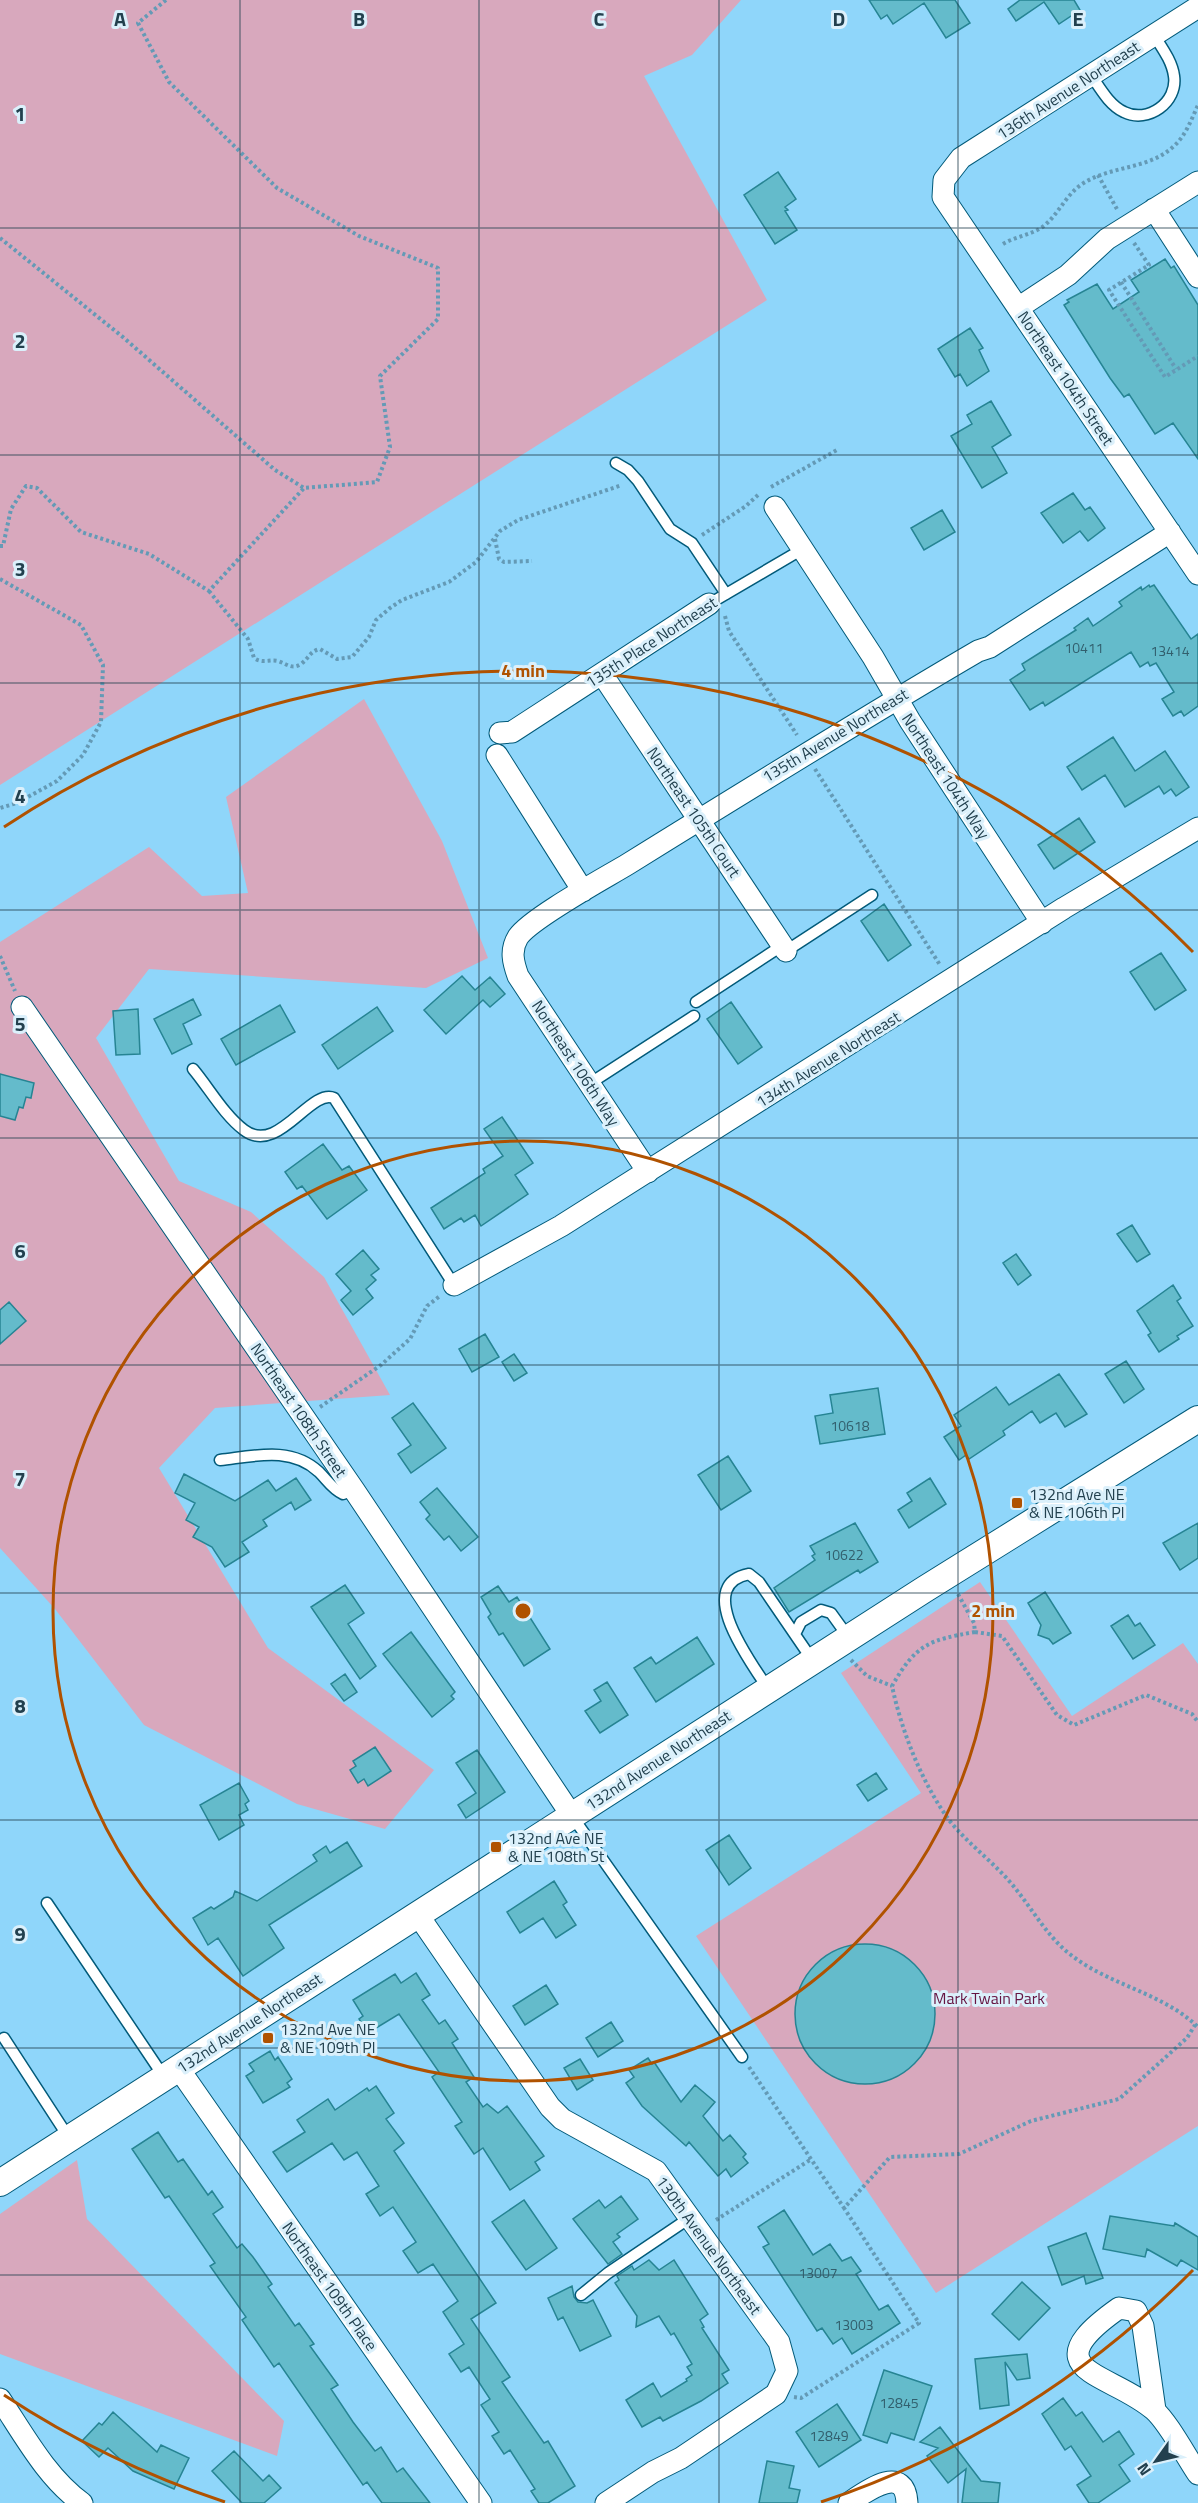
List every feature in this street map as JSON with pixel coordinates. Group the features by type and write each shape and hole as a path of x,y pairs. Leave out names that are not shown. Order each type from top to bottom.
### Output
{"street":[{"name":"136th Avenue Northeast","path":"944,180 961,158 1198,7"},
{"name":"Northeast 104th Street","path":"944,180 943,197 1198,574"},
{"path":"1018,308 1068,275 1107,239 1198,182"},
{"path":"1154,209 1198,277"},
{"name":"Northeast 104th Way","path":"775,507 1042,922"},
{"name":"135th Avenue Northeast","path":"513,951 518,937 530,926 583,891 896,698 978,651 990,647 1170,532"},
{"name":"135th Place Northeast","path":"500,733 512,732 718,599"},
{"name":"Northeast 105th Court","path":"602,674 785,948"},
{"path":"497,754 583,891"},
{"name":"134th Avenue Northeast","path":"454,1285 561,1226 1042,922 1198,828"},
{"name":"Northeast 106th Way","path":"513,951 512,962 518,976 648,1172"},
{"name":"Northeast 108th Street","path":"22,1006 354,1490 572,1816"},
{"name":"132nd Avenue Northeast","path":"0,2183 813,1661 1198,1419"},
{"name":"130th Avenue Northeast","path":"418,1914 550,2107 562,2119 656,2171 779,2342 787,2371 776,2394 681,2458 652,2472 606,2503"},
{"name":"Northeast 109th Place","path":"171,2073 481,2503"},
{"path":"1155,2410 1143,2326 1136,2311 1119,2308 1094,2325 1079,2343 1079,2356 1087,2370 1155,2410 1198,2474"},
{"path":"0,2399 47,2468 69,2494 82,2503"},
{"path":"849,2503 879,2483 886,2481 899,2486 904,2491 907,2503"}],"lane":[{"path":"1092,75 1106,97 1124,112 1143,115 1157,110 1169,98 1174,76 1168,58 1154,34"},
{"path":"616,463 628,470 638,481 670,529 692,543 718,599"},
{"name":"135th Place Northeast","path":"718,599 801,550"},
{"path":"696,1002 872,895"},
{"path":"589,1084 694,1016"},
{"path":"193,1069 233,1119 245,1131 258,1137 277,1130 324,1098 334,1098 454,1285"},
{"path":"220,1460 273,1454 297,1458 319,1472 334,1490 343,1494 354,1490"},
{"path":"769,1690 747,1656 728,1619 724,1598 727,1585 736,1576 749,1574 759,1582 796,1632 813,1661"},
{"path":"796,1632 801,1622 821,1610 831,1614 838,1622 845,1641"},
{"path":"572,1816 742,2057"},
{"name":"Northeast 109th Place","path":"47,1903 171,2073"},
{"path":"4,2038 69,2138"},
{"path":"580,2295 608,2273 691,2217"}],"path":[{"path":"0,238 124,338 275,470 304,488 377,482 390,447 380,376 438,319 438,268 359,236 277,188 169,82 138,23 165,0"},
{"path":"1003,244 1044,226 1073,192 1098,175 1151,161 1166,152 1181,138 1198,105"},
{"path":"1098,175 1123,219"},
{"path":"1130,236 1149,265 1109,290 1165,377 1198,356"},
{"path":"1121,282 1176,369"},
{"path":"0,546 3,546 11,509 26,486 37,488 81,532 149,554 209,591 248,639 254,658 262,663 276,660 290,667 300,665 312,651 320,649 337,659 352,657 369,638 376,620 390,608 402,600 449,582 476,562 500,531 518,520 638,481"},
{"path":"209,591 304,488"},
{"path":"495,538 499,559 504,562 532,561"},
{"path":"0,579 81,625 102,665 101,722 83,755 57,781 17,802 0,808"},
{"path":"718,599 729,631 797,735"},
{"path":"811,764 945,974"},
{"path":"0,956 22,1006"},
{"path":"305,1418 381,1365 410,1339 427,1306 454,1285"},
{"path":"958,1594 974,1623 975,1632"},
{"path":"844,2208 890,2157 959,2154 1031,2121 1119,2099 1187,2038 1197,2026 1180,2011 1072,1956 1050,1935 1010,1881 949,1820 921,1770 900,1722 892,1686 903,1666 923,1645 975,1632 1002,1636 1057,1715 1074,1725 1146,1695 1192,1714 1198,1722"},
{"path":"845,1641 852,1662 867,1676 892,1686"},
{"path":"742,2057 920,2323 801,2398 793,2397"},
{"path":"716,2220 810,2160"}],"green space":[{"path":"0,0 741,0 692,55 644,76 767,300 0,785"},
{"path":"364,699 442,841 488,958 426,988 149,969 96,1038 179,1181 251,1212 324,1277 390,1395 215,1408 159,1468 268,1648 434,1770 385,1829 297,1804 144,1725 55,1609 0,1548 0,942 149,847 202,896 248,893 226,797"},
{"name":"Mark Twain Park","path":"980,1582 1072,1716 1183,1643 1198,1664 1198,2126 936,2293 696,1936 921,1793 841,1673"},
{"path":"77,2160 87,2219 284,2421 277,2456 0,2354 0,2214"}],"building":[{"path":"869,0 955,0 970,23 946,38 924,3 893,24 887,15 881,19"},
{"path":"1020,0 1074,0 1080,10 1059,24 1044,2 1016,21 1008,9"},
{"path":"778,172 796,199 785,207 788,210 785,211 797,230 775,244 744,195"},
{"path":"1165,259 1171,268 1174,266 1198,305 1198,459 1173,423 1155,434 1129,394 1124,397 1110,378 1064,305 1069,302 1067,300 1097,284 1113,309 1139,292 1131,280"},
{"path":"970,328 983,348 979,350 989,371 967,386 960,374 955,377 938,349"},
{"path":"991,401 1011,435 992,447 1007,473 982,488 951,436 972,424 967,415"},
{"path":"1073,493 1085,510 1090,507 1105,528 1088,541 1080,531 1063,543 1041,513"},
{"path":"942,510 955,532 924,550 911,528"},
{"path":"1149,585 1150,587 1154,585 1191,639 1198,634 1198,706 1184,716 1181,711 1173,716 1162,699 1174,692 1156,663 1150,666 1148,662 1140,667 1131,652 1045,706 1043,702 1030,710 1010,680 1025,670 1022,664 1076,630 1074,628 1088,618 1093,626 1122,606 1119,602 1141,587 1142,590"},
{"path":"1113,737 1135,771 1165,751 1189,787 1176,796 1171,789 1164,794 1159,786 1125,807 1105,775 1082,790 1067,767"},
{"path":"1079,818 1095,842 1054,869 1038,845"},
{"path":"884,904 911,945 888,961 861,921"},
{"path":"1161,953 1186,990 1155,1010 1130,972"},
{"path":"462,976 475,990 490,977 505,994 490,1007 483,1000 446,1034 424,1010"},
{"path":"193,999 201,1015 183,1024 192,1044 172,1054 154,1019"},
{"path":"731,1002 762,1047 738,1064 707,1019"},
{"path":"280,1005 295,1032 236,1065 221,1039"},
{"path":"377,1007 393,1031 338,1069 322,1045"},
{"path":"138,1009 140,1054 116,1055 113,1011"},
{"path":"0,1074 34,1083 31,1098 26,1097 23,1108 19,1107 15,1120 0,1116"},
{"path":"502,1117 533,1163 515,1175 528,1194 481,1226 475,1215 464,1222 461,1218 444,1229 431,1208 485,1173 483,1169 503,1156 484,1129"},
{"path":"323,1144 342,1170 349,1166 367,1190 327,1219 302,1186 297,1189 285,1172"},
{"path":"1132,1225 1150,1254 1137,1262 1117,1234"},
{"path":"363,1250 379,1269 371,1275 376,1280 366,1289 373,1298 353,1315 341,1300 351,1291 336,1274"},
{"path":"1016,1254 1031,1275 1018,1285 1003,1263"},
{"path":"1173,1285 1181,1298 1177,1301 1193,1326 1177,1336 1179,1339 1159,1352 1148,1335 1151,1333 1137,1311"},
{"path":"9,1302 26,1321 0,1344 0,1310"},
{"path":"485,1334 499,1357 472,1372 459,1349"},
{"path":"514,1354 527,1373 514,1381 502,1362"},
{"path":"1126,1361 1144,1389 1124,1403 1105,1374"},
{"path":"1059,1374 1087,1414 1065,1427 1056,1413 1040,1423 1032,1411 1003,1431 1005,1435 969,1459 966,1455 959,1460 944,1437 961,1426 954,1415 996,1387 1009,1405"},
{"path":"878,1388 885,1434 820,1444 815,1416 833,1413 830,1395"},
{"path":"413,1403 446,1448 411,1473 398,1454 411,1445 392,1418"},
{"path":"728,1456 751,1491 721,1510 698,1475"},
{"path":"184,1474 235,1501 268,1480 276,1491 296,1478 311,1500 295,1510 291,1502 263,1520 267,1526 242,1542 249,1552 225,1567 212,1547 193,1537 199,1527 186,1520 195,1503 175,1493"},
{"path":"930,1478 946,1504 909,1528 898,1510 912,1501 907,1493"},
{"path":"437,1488 478,1537 461,1551 449,1536 444,1540 426,1519 430,1515 420,1502"},
{"path":"855,1523 878,1562 860,1573 858,1570 789,1612 774,1588 815,1560 812,1556 815,1554 810,1546"},
{"path":"1198,1523 1198,1558 1180,1570 1163,1543"},
{"path":"345,1585 364,1613 348,1624 376,1666 360,1679 311,1607"},
{"path":"498,1586 509,1602 517,1597 550,1649 524,1666 503,1633 499,1635 488,1617 491,1614 481,1597"},
{"path":"1045,1592 1071,1633 1053,1644 1049,1639 1038,1635 1041,1625 1028,1603"},
{"path":"1128,1615 1135,1626 1140,1623 1155,1645 1133,1659 1111,1626"},
{"path":"411,1632 455,1692 451,1696 454,1699 432,1717 383,1654"},
{"path":"697,1637 714,1664 656,1702 634,1668 651,1657 656,1664"},
{"path":"345,1674 357,1692 344,1701 331,1684"},
{"path":"607,1682 628,1715 600,1733 585,1711 601,1701 594,1690"},
{"path":"375,1747 391,1771 368,1786 364,1779 358,1783 350,1770 356,1766 353,1761"},
{"path":"477,1750 505,1792 466,1818 458,1805 476,1793 456,1763"},
{"path":"876,1773 887,1789 868,1801 857,1785"},
{"path":"239,1783 249,1801 245,1804 248,1810 239,1815 244,1825 219,1840 200,1805"},
{"path":"729,1835 751,1868 729,1885 706,1850"},
{"path":"347,1842 362,1866 269,1925 284,1948 243,1976 218,1938 208,1945 193,1918 233,1897 235,1891 257,1901 317,1861 313,1855 326,1846 330,1853"},
{"path":"554,1881 567,1902 563,1905 576,1925 556,1938 543,1918 520,1933 507,1912"},
{"path":"865,1944 892,1949 914,1965 930,1987 935,2014 930,2041 914,2063 892,2079 865,2084 838,2079 816,2063 800,2041 795,2014 800,1987 816,1965 838,1949"},
{"path":"416,1973 430,1995 422,2000 439,2024 445,2020 458,2039 452,2043 474,2077 466,2082 483,2107 487,2104 498,2113 507,2106 544,2156 535,2162 540,2170 510,2190 483,2148 474,2154 455,2126 462,2122 432,2077 439,2072 399,2014 368,2033 359,2019 363,2016 353,2000 395,1974 401,1983"},
{"path":"546,1985 558,2004 525,2025 513,2006"},
{"path":"611,2022 623,2041 598,2057 586,2038"},
{"path":"270,2051 275,2060 278,2057 292,2079 287,2083 290,2087 263,2103 246,2076 254,2071 249,2064"},
{"path":"648,2058 652,2064 654,2062 681,2102 695,2085 715,2102 703,2116 723,2141 730,2135 746,2154 743,2157 748,2163 731,2177 726,2169 718,2176 689,2142 686,2146 642,2106 626,2083 634,2077 629,2070"},
{"path":"580,2059 593,2080 577,2090 564,2068"},
{"path":"376,2086 394,2113 386,2119 404,2143 394,2151 496,2303 471,2319 510,2377 502,2382 544,2443 548,2441 575,2486 548,2503 539,2503 531,2491 535,2489 510,2450 504,2454 492,2436 499,2432 481,2405 490,2399 469,2367 461,2372 449,2354 464,2344 443,2312 458,2301 433,2264 418,2273 403,2251 416,2242 393,2207 380,2216 366,2194 379,2186 357,2152 344,2160 332,2143 287,2172 273,2152 305,2132 297,2120 328,2099 335,2110 367,2088 369,2091"},
{"path":"158,2132 178,2162 183,2159 208,2195 212,2191 223,2207 213,2214 237,2248 242,2244 253,2257 272,2284 268,2287 295,2326 299,2323 314,2344 310,2346 338,2385 331,2389 353,2422 375,2451 381,2447 397,2472 403,2468 430,2503 382,2503 367,2482 363,2485 279,2363 274,2367 242,2320 246,2317 210,2266 215,2263 169,2196 165,2198 132,2149"},
{"path":"621,2196 638,2219 617,2234 620,2237 613,2242 622,2254 608,2264 573,2219 599,2200 605,2208"},
{"path":"524,2200 557,2248 526,2270 492,2222"},
{"path":"784,2210 813,2255 830,2244 842,2261 851,2257 861,2271 856,2274 879,2310 888,2305 900,2323 852,2354 842,2338 833,2344 822,2328 817,2331 763,2247 769,2244 758,2227"},
{"path":"1110,2216 1174,2226 1175,2223 1198,2237 1198,2270 1181,2260 1177,2266 1147,2249 1145,2257 1103,2249"},
{"path":"1086,2233 1103,2278 1086,2284 1084,2276 1062,2285 1048,2247"},
{"path":"649,2260 659,2270 674,2260 708,2314 700,2320 704,2327 702,2328 729,2370 722,2374 728,2383 701,2401 663,2421 660,2417 642,2427 626,2400 653,2383 661,2397 687,2381 686,2379 692,2375 687,2367 692,2364 674,2333 671,2335 659,2316 636,2327 637,2316 615,2283 619,2280 617,2276 632,2266 634,2270"},
{"path":"1022,2282 1050,2308 1019,2340 992,2314"},
{"path":"572,2286 574,2297 578,2302 587,2303 593,2300 611,2336 580,2351 563,2317 558,2320 548,2298"},
{"path":"1027,2354 1030,2378 1017,2380 1005,2362 1009,2405 980,2409 975,2359"},
{"path":"884,2370 932,2386 914,2440 891,2433 887,2443 863,2435"},
{"path":"1063,2398 1076,2416 1082,2412 1103,2442 1119,2431 1134,2454 1119,2465 1130,2481 1098,2503 1089,2503 1077,2485 1091,2476 1071,2446 1065,2450 1042,2414"},
{"path":"837,2404 861,2440 819,2467 796,2432"},
{"path":"113,2412 157,2452 161,2445 189,2458 174,2489 133,2471 108,2448 99,2457 82,2441 99,2423 102,2425"},
{"path":"940,2427 981,2481 1000,2483 998,2503 962,2503 966,2469 948,2483 927,2456 938,2448 920,2442"},
{"path":"234,2451 263,2481 269,2475 281,2488 264,2503 242,2503 212,2471"},
{"path":"767,2461 794,2466 789,2488 800,2490 797,2503 759,2503"}],"place":[{"name":"132nd Ave NE & NE 106th Pl","path":"1017,1503"},
{"name":"132nd Ave NE & NE 108th St","path":"496,1847"},
{"name":"132nd Ave NE & NE 109th Pl","path":"268,2038"}]}
